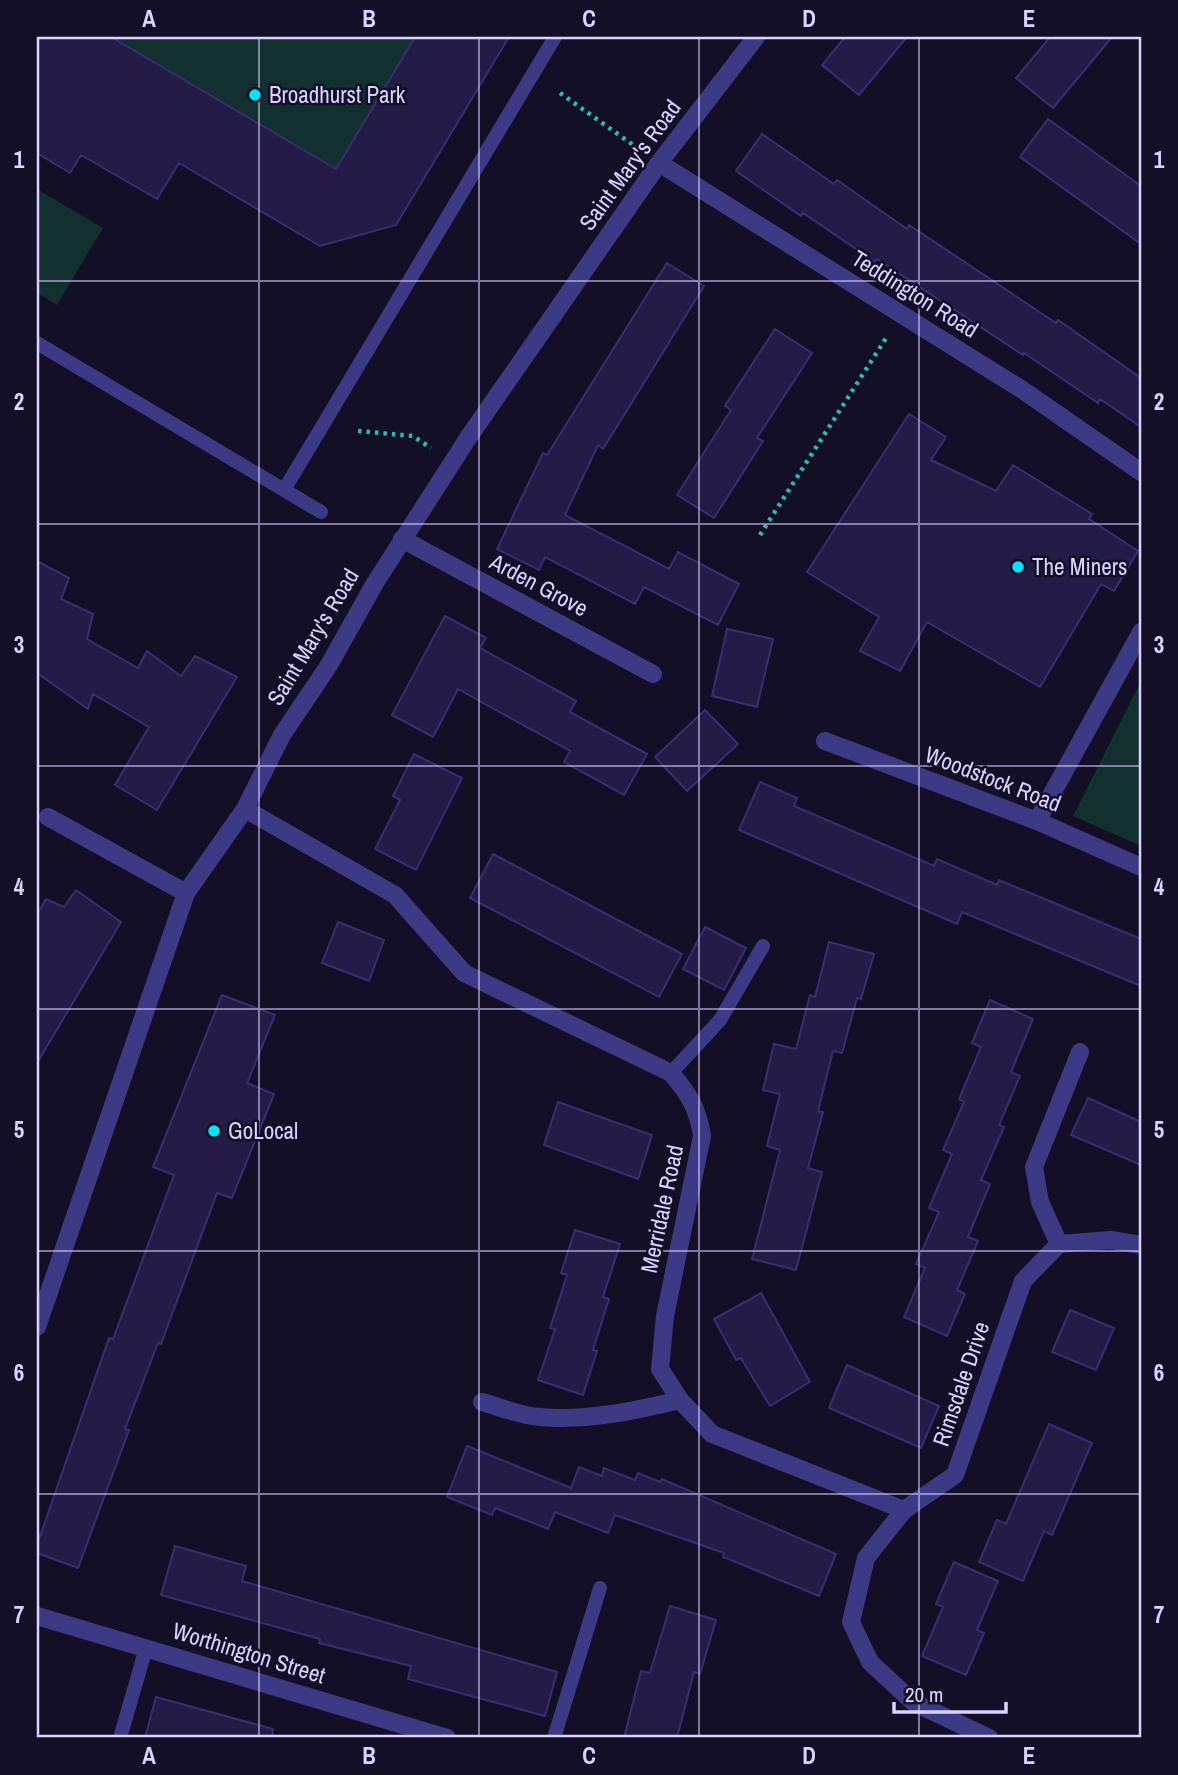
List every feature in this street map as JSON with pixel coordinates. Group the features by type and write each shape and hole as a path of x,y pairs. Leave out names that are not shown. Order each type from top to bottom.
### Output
{"street":[{"name":"Saint Mary's Road","path":"37,1327 186,893 245,809 282,735 329,665 402,540 452,462 659,163 756,37"},
{"name":"Teddington Road","path":"659,163 1021,388 1141,472"},
{"name":"Arden Grove","path":"402,540 653,674"},
{"path":"1037,821 1141,632"},
{"name":"Woodstock Road","path":"825,741 1037,821 1141,867"},
{"name":"Merridale Road","path":"245,809 395,895 464,973 671,1073 691,1097 698,1114 702,1136 665,1316 660,1369 680,1400 712,1434 904,1510"},
{"path":"47,817 186,893"},
{"path":"1080,1052 1034,1167 1040,1202 1059,1244 1111,1240 1141,1245"},
{"name":"Rimsdale Drive","path":"989,1738 913,1702 870,1662 851,1622 866,1558 904,1510 955,1475 1023,1281 1059,1244"},
{"path":"482,1402 538,1418 585,1418 632,1412 680,1400"},
{"name":"Worthington Street","path":"37,1616 422,1735 447,1738"}],"lane":[{"path":"284,490 555,37"},
{"path":"37,343 321,512"},
{"path":"671,1073 720,1020 739,992 763,946"},
{"path":"554,1738 600,1588"},
{"path":"120,1738 146,1648"}],"path":[{"path":"560,93 659,163"},
{"path":"760,535 901,314"},
{"path":"358,431 413,436 452,462"}],"green space":[{"name":"Broadhurst Park","path":"37,37 509,37 396,225 320,246 180,163 157,199 82,155 70,173 37,153"},
{"path":"37,189 103,228 57,305 37,293"},
{"path":"1141,681 1141,846 1073,816"}],"building":[{"name":"Broadhurst Park","path":"37,37 111,37 336,169 415,37 509,37 396,225 320,246 179,163 157,199 81,155 70,173 37,153"},
{"path":"845,37 907,37 859,95 822,65"},
{"path":"1050,37 1112,37 1053,108 1016,78"},
{"path":"1048,119 1141,186 1141,244 1020,157"},
{"path":"762,134 834,184 837,180 907,229 909,225 1056,323 1058,320 1141,378 1141,427 1100,399 1098,403 877,259 875,262 803,213 801,216 736,171"},
{"path":"667,263 704,286 603,449 598,445 565,515 669,569 678,552 739,584 718,625 644,587 635,604 545,557 539,570 497,549 543,453 547,455"},
{"path":"775,329 812,353 757,438 763,441 714,518 677,495 731,410 725,406"},
{"name":"The Miners","path":"909,414 946,437 931,460 996,491 1013,465 1092,514 1089,519 1138,551 1114,591 1101,584 1040,687 927,622 900,671 860,651 879,617 807,572"},
{"path":"37,561 69,578 61,599 93,614 87,639 138,668 147,651 181,676 195,656 237,677 157,810 115,785 149,727 93,694 88,709 37,673"},
{"path":"445,616 486,638 480,648 576,701 570,712 647,754 624,795 564,762 570,751 458,689 433,737 392,715"},
{"path":"727,629 773,639 757,707 712,696"},
{"path":"705,710 738,744 687,791 655,757"},
{"path":"414,754 462,778 416,870 375,849 400,800 393,796"},
{"path":"760,782 797,798 794,806 934,866 937,859 997,885 999,880 1141,939 1141,986 962,912 957,924 739,830"},
{"path":"493,854 682,954 659,997 470,898"},
{"path":"76,890 121,922 37,1063 37,915 46,899 64,907"},
{"path":"338,922 384,940 369,981 322,963"},
{"path":"705,927 746,948 724,990 683,969"},
{"path":"829,942 874,954 861,999 857,998 842,1053 833,1051 818,1111 823,1112 808,1168 822,1172 796,1270 752,1259 780,1150 767,1146 780,1094 763,1090 774,1044 796,1049 810,995 815,997"},
{"path":"222,995 275,1015 247,1083 274,1094 232,1198 217,1193 161,1344 158,1343 125,1429 129,1430 78,1568 37,1553 37,1545 109,1338 113,1339 174,1175 153,1167"},
{"path":"990,1000 1033,1019 1011,1072 1020,1076 999,1125 1004,1127 981,1180 990,1184 968,1237 978,1241 957,1290 965,1294 947,1336 904,1317 925,1268 916,1264 939,1212 929,1208 952,1154 943,1150 964,1102 959,1099 981,1047 972,1043"},
{"path":"1088,1098 1141,1122 1141,1165 1071,1135"},
{"path":"558,1102 652,1135 638,1179 544,1145"},
{"path":"575,1230 620,1244 603,1297 609,1299 593,1350 597,1351 583,1395 538,1380 555,1329 550,1328 567,1275 561,1273"},
{"path":"761,1293 810,1382 770,1406 741,1358 736,1360 714,1319"},
{"path":"1070,1310 1114,1328 1096,1370 1052,1352"},
{"path":"847,1365 939,1406 921,1448 829,1408"},
{"path":"1049,1424 1092,1443 1052,1535 1044,1531 1023,1581 979,1562 997,1520 1006,1524"},
{"path":"467,1446 571,1488 579,1467 602,1476 604,1468 635,1480 638,1473 660,1482 662,1479 836,1554 819,1596 723,1557 724,1553 615,1515 608,1533 555,1512 548,1529 495,1508 492,1515 447,1497"},
{"path":"175,1546 246,1566 242,1581 557,1672 545,1716 408,1679 411,1666 319,1643 320,1639 161,1595"},
{"path":"954,1562 998,1581 977,1630 984,1633 966,1675 922,1656 943,1607 936,1604"},
{"path":"670,1606 716,1620 700,1674 694,1672 677,1738 624,1738 641,1671 650,1673"},
{"path":"156,1697 273,1729 272,1738 145,1738"}],"place":[{"name":"Broadhurst Park","path":"255,95"},
{"name":"The Miners","path":"1018,567"},
{"name":"GoLocal","path":"214,1131"}]}
